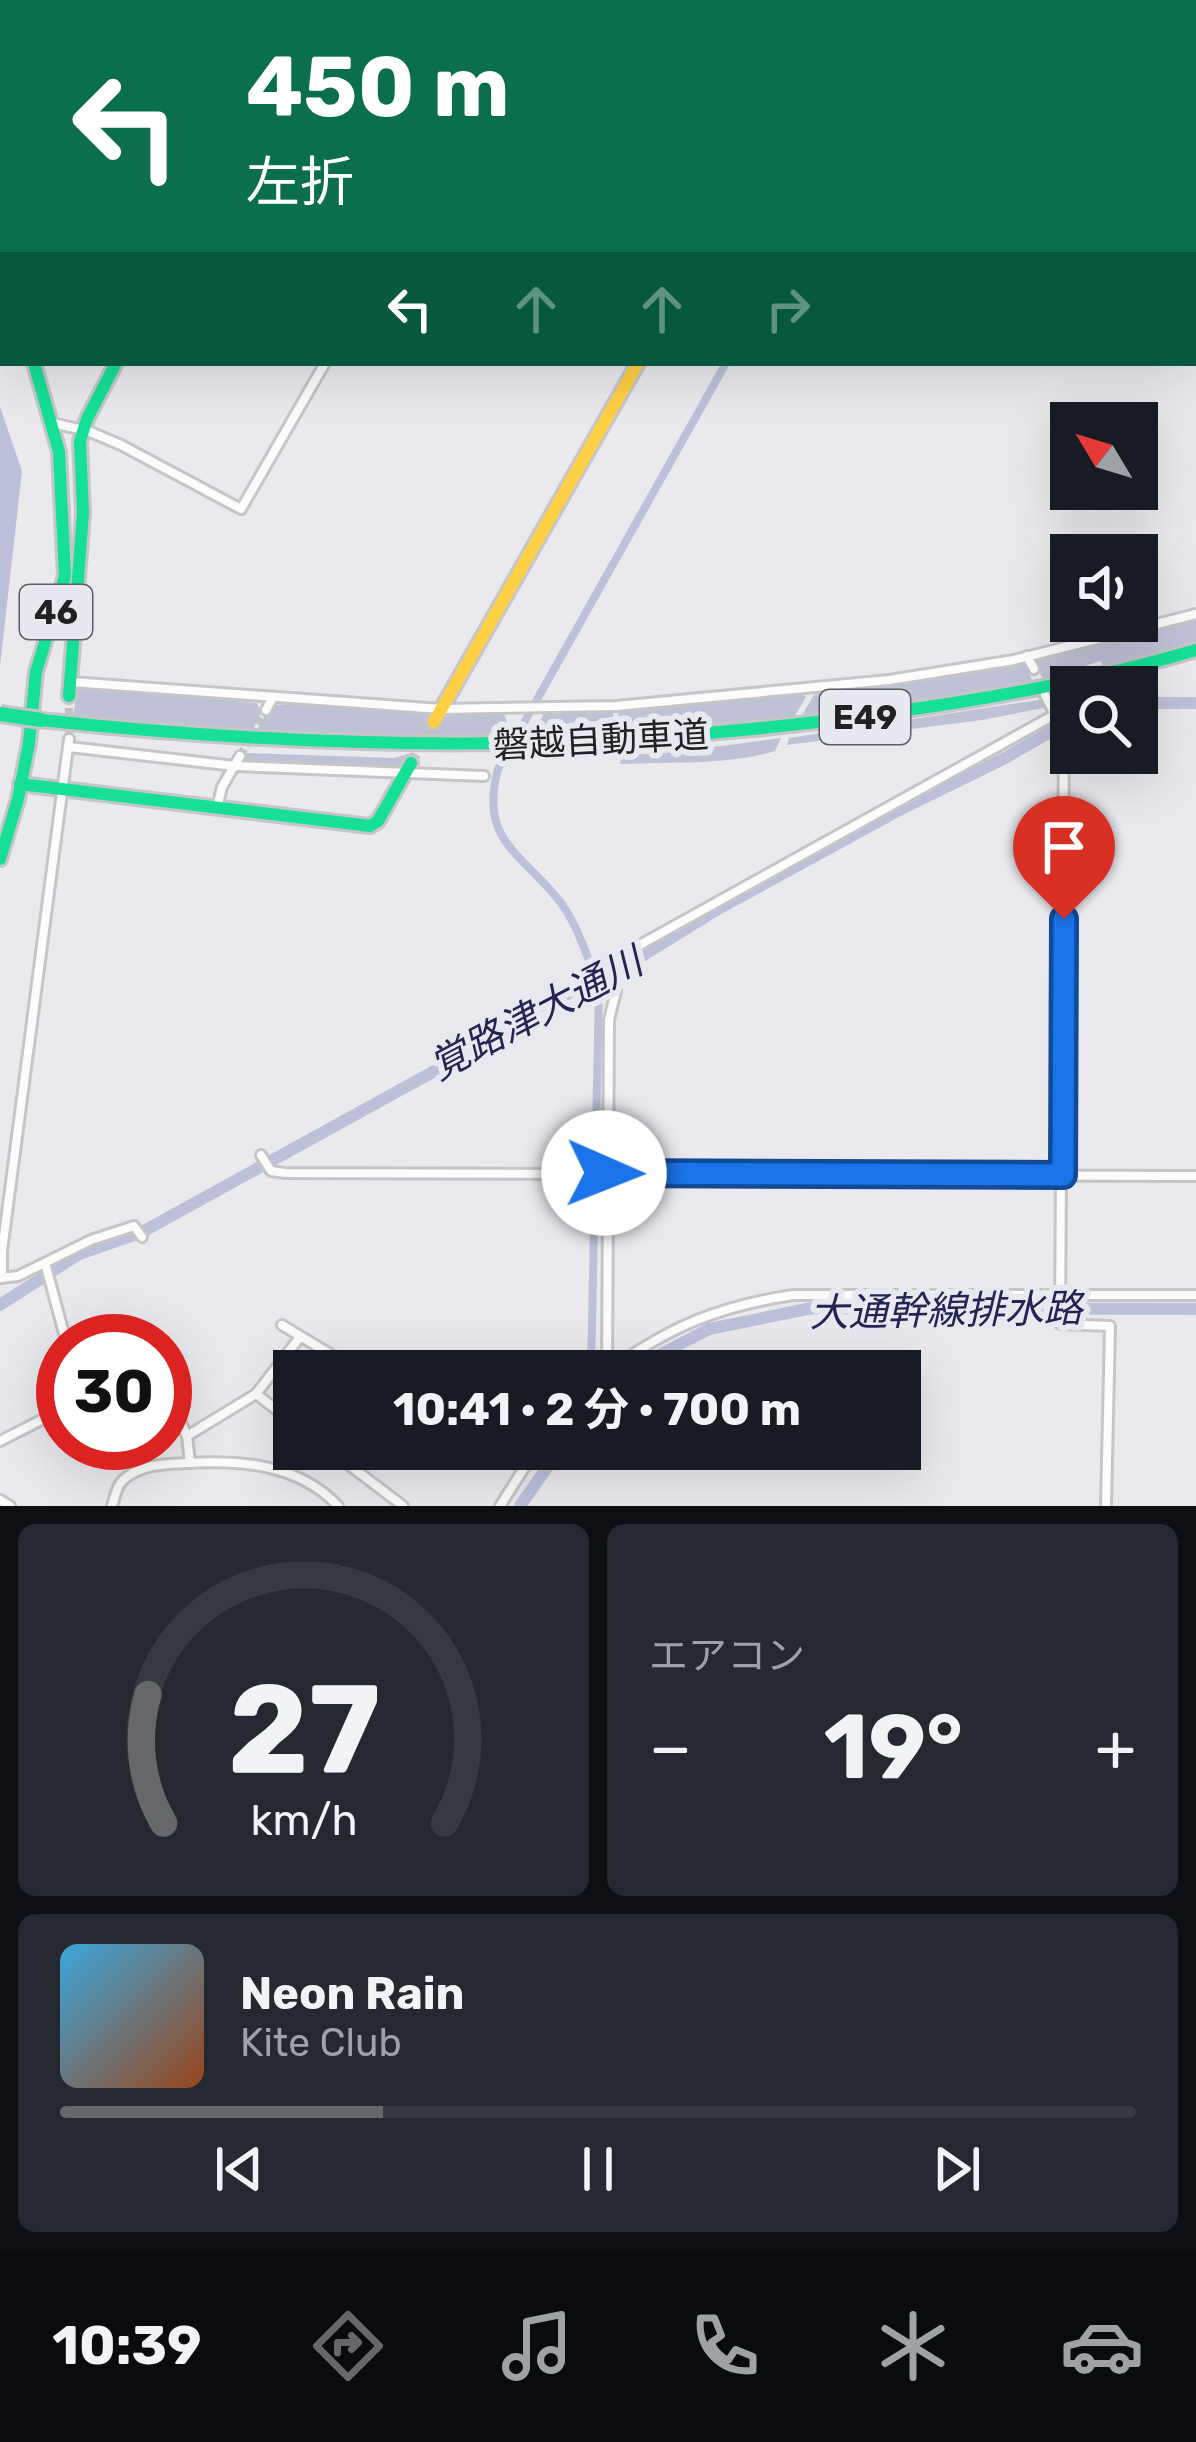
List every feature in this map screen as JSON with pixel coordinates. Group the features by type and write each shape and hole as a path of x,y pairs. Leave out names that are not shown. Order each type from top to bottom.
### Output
{"main road":[{"name":"46","path":"0,860 28,742 35,672 65,576 58,452 35,366"},
{"path":"70,689 83,513 80,441 114,366"},
{"path":"438,716 636,366"},
{"name":"磐越自動車道","path":"0,714 229,739 346,745 528,745 709,735 906,711 1048,686 1196,650"},
{"path":"20,784 370,826 378,821 408,769"}],"street":[{"path":"52,423 122,445 241,509 323,366"},
{"path":"70,689 272,699 438,716 616,706 889,680 1027,656 1196,614"},
{"path":"1027,656 1034,669"},
{"path":"1046,694 1050,702"},
{"path":"266,710 272,699"},
{"path":"582,977 1050,720"},
{"path":"138,1233 134,1226 91,1240 45,1265 1,1278 69,743 235,766 408,769 484,776"},
{"path":"217,808 222,787 240,756"},
{"path":"1063,774 1059,1318 1060,1324 1110,1326 1106,1506"},
{"path":"603,966 615,987 609,1020 608,1350"},
{"path":"262,1157 269,1169 285,1173 1196,1176"},
{"path":"45,1265 59,1314"},
{"path":"636,1350 681,1325 750,1301 793,1295 1196,1295"},
{"path":"282,1325 322,1350"},
{"path":"192,1433 256,1394 300,1337"},
{"path":"256,1394 273,1407"},
{"path":"0,1441 36,1422"},
{"path":"192,1463 256,1464 287,1472 318,1488 338,1506"},
{"path":"112,1506 117,1488 140,1470"},
{"path":"356,1470 403,1506"},
{"path":"500,1506 523,1470"},
{"path":"0,1501 10,1506"}],"shaded area":[{"path":"0,407 22,471 0,666"},
{"path":"1196,618 1196,645 1117,666 1104,666 1100,661 1050,666 1050,681 1044,682 1035,661 1101,642 1158,642 1158,628"},
{"path":"1025,663 1034,685 799,720 814,695"},
{"path":"83,686 257,703 261,713 251,733 73,717 77,691"},
{"path":"801,693 806,697 793,719 619,734 618,710"},
{"path":"1045,699 1048,707 982,720 787,745 789,738"},
{"path":"271,705 426,711 430,722 420,738 255,733"},
{"path":"613,711 615,738 531,741 544,713"},
{"path":"445,712 504,713 507,722 497,740 428,738"},
{"path":"781,738 775,751 738,759 620,764 622,755"},
{"path":"245,753 394,758 411,753 399,770 237,764"}],"waterway":[{"path":"591,1350 599,988 567,913 499,831 493,794 498,769 724,366"},
{"name":"覚路津大通川","path":"1158,703 1196,703"},
{"name":"覚路津大通川","path":"0,1305 79,1254 142,1232 440,1068 534,1009 591,983 599,988 718,909 1050,732"},
{"name":"大通幹線排水路","path":"669,1350 709,1329 812,1308 1196,1309"},
{"name":"大通幹線排水路","path":"520,1506 545,1470"}],"tunnel":[{"path":"69,696 69,739"},
{"path":"240,756 266,710"},
{"path":"411,763 434,722"}],"traffic: fast":[{"path":"0,859 29,743 36,672 65,576 59,452 35,366"},
{"path":"69,696 83,513 80,441 114,366"},
{"path":"41,720 362,742 573,741 679,735 785,726 969,700 1084,679 1196,650"},
{"path":"0,714 41,720"},
{"path":"20,784 370,826 378,821 411,763"}],"traffic: slow":[{"path":"434,722 636,366"}],"route":[{"path":"604,1173 1063,1175 1064,919"}]}
